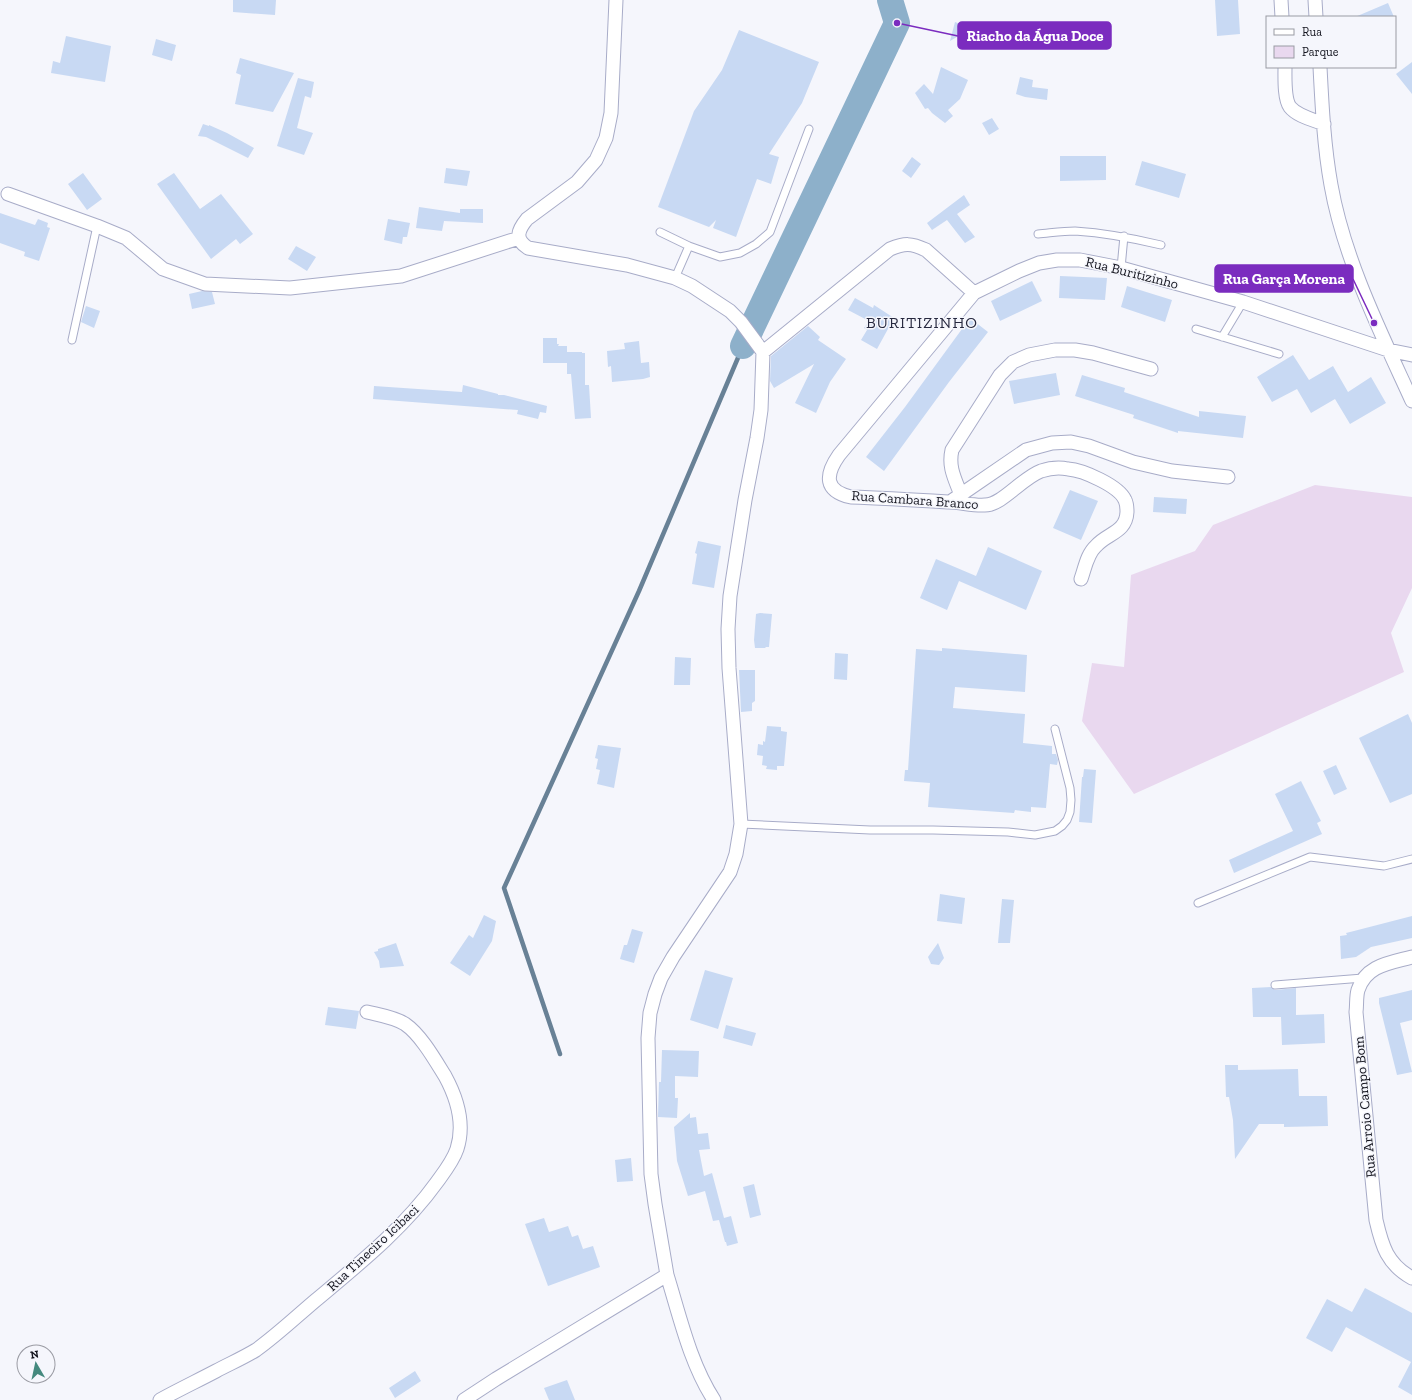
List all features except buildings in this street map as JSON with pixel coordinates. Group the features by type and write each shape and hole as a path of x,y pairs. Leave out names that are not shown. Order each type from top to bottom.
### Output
{"street":[{"path":"616,0 611,113 606,138 596,160 587,172 577,182 526,219 518,233 519,238 522,244 528,248 627,265 675,278 701,292 730,311 741,322 763,352 761,410 730,596 728,629 741,824 736,854 730,872 673,957 661,978 650,1013 648,1038 651,1174 667,1275 702,1380 714,1400"},
{"path":"1281,0 1282,16"},
{"path":"1315,0 1316,16"},
{"path":"1285,68 1287,101 1290,107 1296,112 1324,124"},
{"path":"1320,68 1324,124 1331,185 1342,230 1358,278 1388,350 1412,401"},
{"path":"8,194 126,238 163,268 205,284 290,288 401,276 519,238"},
{"path":"763,352 890,249 899,245 908,244 926,250 974,293"},
{"name":"Rua Buritizinho","path":"831,486 829,473 838,455 974,293 1019,270 1039,263 1057,260 1080,260 1121,268 1243,302 1388,350 1412,355"},
{"path":"1151,369 1093,353 1075,350 1055,350 1030,355 1013,362 1000,375 952,450 950,467 955,498 1026,450 1052,443 1071,442 1089,446 1133,462 1172,471 1228,477"},
{"name":"Rua Cambara Branco","path":"831,486 838,492 851,497 955,498 984,505 994,504 1033,474 1042,470 1055,468 1083,472 1110,485 1121,494 1125,499 1127,514 1124,524 1116,532 1096,544 1090,552 1081,579"},
{"path":"1363,978 1372,969 1379,966 1412,957"},
{"name":"Rua Arroio Campo Bom","path":"1363,978 1358,991 1356,1012 1376,1220 1381,1241 1389,1259 1402,1273 1412,1278"},
{"name":"Rua Tineciro Icibaci","path":"160,1400 256,1350 385,1240 425,1199 451,1163 459,1141 460,1116 455,1097 447,1081 438,1065 413,1031 405,1024 367,1012"},
{"path":"464,1400 667,1275"}],"lane":[{"path":"660,232 689,246 720,257 740,253 756,244 770,232 809,128"},
{"path":"72,340 97,226"},
{"path":"1038,234 1074,231 1124,236 1161,245"},
{"path":"1121,268 1124,236"},
{"path":"675,278 689,246"},
{"path":"1222,337 1243,302"},
{"path":"1196,329 1279,354"},
{"path":"741,824 870,830 1008,832 1035,835 1055,831 1067,820 1070,812 1071,800 1070,788 1055,729"},
{"path":"1198,904 1310,857 1384,866 1412,859"},
{"path":"1275,985 1363,978"}],"green space":[{"path":"1315,485 1412,497 1412,588 1391,633 1404,672 1134,794 1082,721 1092,663 1124,667 1131,575 1195,551 1213,525"}],"waterway":[{"path":"743,346 897,23 890,0"},
{"path":"560,1054 504,888 639,591 743,346"}],"place":[{"name":"Riacho da Água Doce","path":"897,23"},
{"name":"Rua Garça Morena","path":"1374,323"}],"district":[{"name":"BURITIZINHO","path":"922,322"}]}
